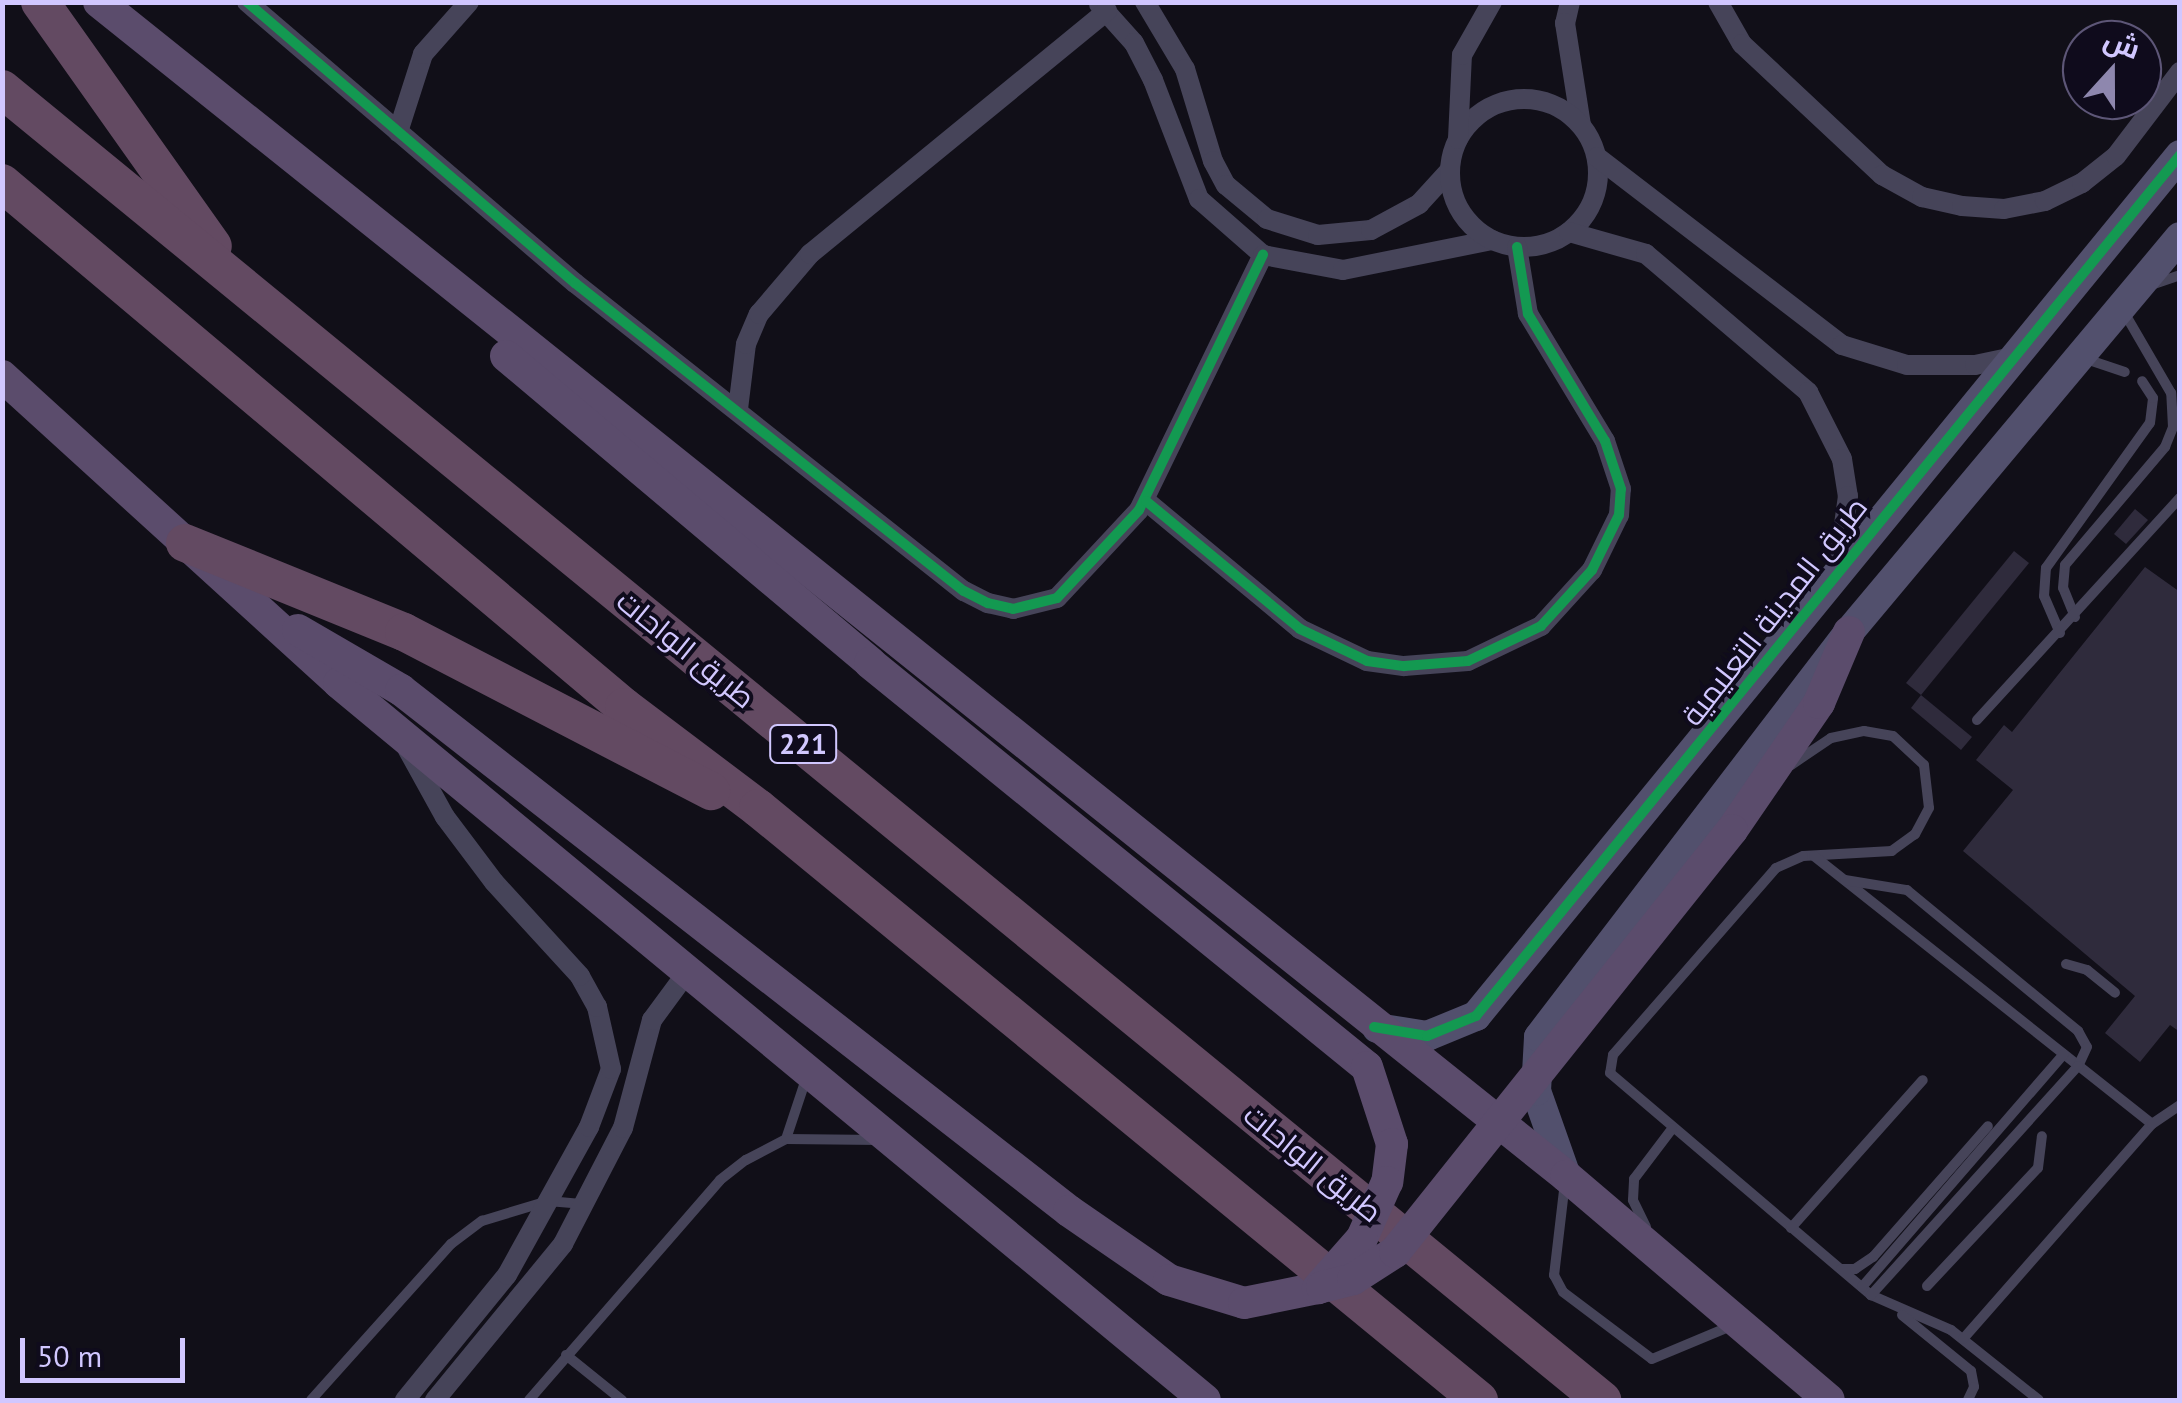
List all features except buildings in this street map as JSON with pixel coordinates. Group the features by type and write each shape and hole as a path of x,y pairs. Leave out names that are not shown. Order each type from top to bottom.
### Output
{"highway":[{"path":"40,2 244,289"},
{"name":"طريق الواحات","path":"2,89 1602,1400"},
{"name":"221","path":"2,183 388,512 758,808 1479,1400"},
{"path":"185,543 360,612 655,767 758,808"}],"main road":[{"path":"99,2 468,302 1566,1176 1829,1400"},
{"path":"468,302 502,352 546,395 1367,1067 1392,1144 1387,1182 1362,1238 1318,1288"},
{"path":"2,376 262,615 398,731 1204,1400"},
{"path":"262,615 362,663 649,880 1069,1211 1169,1280 1244,1303 1353,1279 1396,1252 1732,830 1754,773 1828,686 1849,632"}],"street":[{"path":"248,2 575,283 964,591 1013,609 1057,598 1146,501 1262,256"},
{"path":"398,132 423,54 469,2"},
{"path":"1144,2 1185,68 1212,161 1226,184 1267,219 1325,236 1396,220 1450,170"},
{"path":"1492,2 1462,56 1455,98 1458,139 1450,170 1456,204 1492,240"},
{"path":"1570,2 1565,23 1581,125 1597,157 1842,345 1907,365 1958,366 2008,358"},
{"path":"1718,2 1742,44 1882,175 1922,197 1962,206 2031,204 2082,183 2116,156 2180,72"},
{"path":"738,410 746,344 759,314 810,254 1103,7 1154,80 1184,175 1217,221 1262,256 1343,270 1492,240 1517,247 1545,245 1570,232 1592,204 1597,157"},
{"path":"1458,139 1478,114 1524,99 1555,106 1581,125"},
{"name":"طريق المدينة التعليمية","path":"1374,1027 1426,1036 1476,1016 1712,730 2008,358 2180,155"},
{"path":"1184,175 1212,161"},
{"path":"1570,232 1646,254 1808,392 1828,424 1845,478 1846,533 1837,570"},
{"path":"1849,632 2180,237"},
{"path":"1146,501 1300,629 1367,660 1404,666 1468,661 1540,626 1592,570 1618,514 1621,489 1604,441 1528,314 1517,247"},
{"path":"1566,1176 1536,1091 1539,1037 1754,773 1712,730"},
{"path":"398,731 445,817 580,976 610,1047 601,1102 508,1275 405,1400"},
{"path":"435,1400 533,1284 585,1204 624,1128 652,1020 688,971"}],"lane":[{"path":"2076,618 2062,588 2066,565 2164,448 2173,426 2172,393 2132,296 2180,276"},
{"path":"2082,358 2124,372"},
{"path":"2060,634 2044,596 2046,568 2150,423 2153,398 2142,380"},
{"path":"1977,720 2076,618 2180,498"},
{"path":"1754,773 1850,733 1879,732 1916,753 1931,794 1915,834 1878,854 1813,855 1768,875 1610,1060 1613,1079 1866,1291 1898,1311 1970,1371 1974,1388 1968,1400"},
{"path":"1813,855 2152,1124"},
{"path":"1845,880 1890,883 1915,896 2083,1036 2087,1047 2078,1066 1866,1291"},
{"path":"2066,964 2087,970 2115,993"},
{"path":"1866,1291 2064,1054"},
{"path":"786,1139 808,1074"},
{"path":"1792,1228 1922,1080"},
{"path":"1963,1339 2152,1124 2180,1106"},
{"path":"1840,1269 1855,1269 1873,1256 1988,1126"},
{"path":"1672,1129 1638,1170 1632,1190 1640,1218 1677,1273"},
{"path":"1927,1286 2038,1168 2042,1136"},
{"path":"529,1400 720,1180 786,1139 890,1140"},
{"path":"1566,1176 1554,1275 1559,1289 1652,1359 1737,1323"},
{"path":"311,1400 451,1244 482,1221 548,1201 585,1204"},
{"path":"1898,1311 1963,1339 2039,1400"},
{"path":"566,1355 622,1400"}],"cycle path":[{"path":"247,2 575,283 964,591 988,603 1013,609 1057,598 1139,510 1263,255"},
{"path":"1374,1027 1427,1036 1476,1016 2180,155"},
{"path":"1146,501 1300,629 1367,661 1404,666 1468,661 1541,626 1592,570 1619,515 1621,489 1605,441 1528,314 1517,247"}]}
